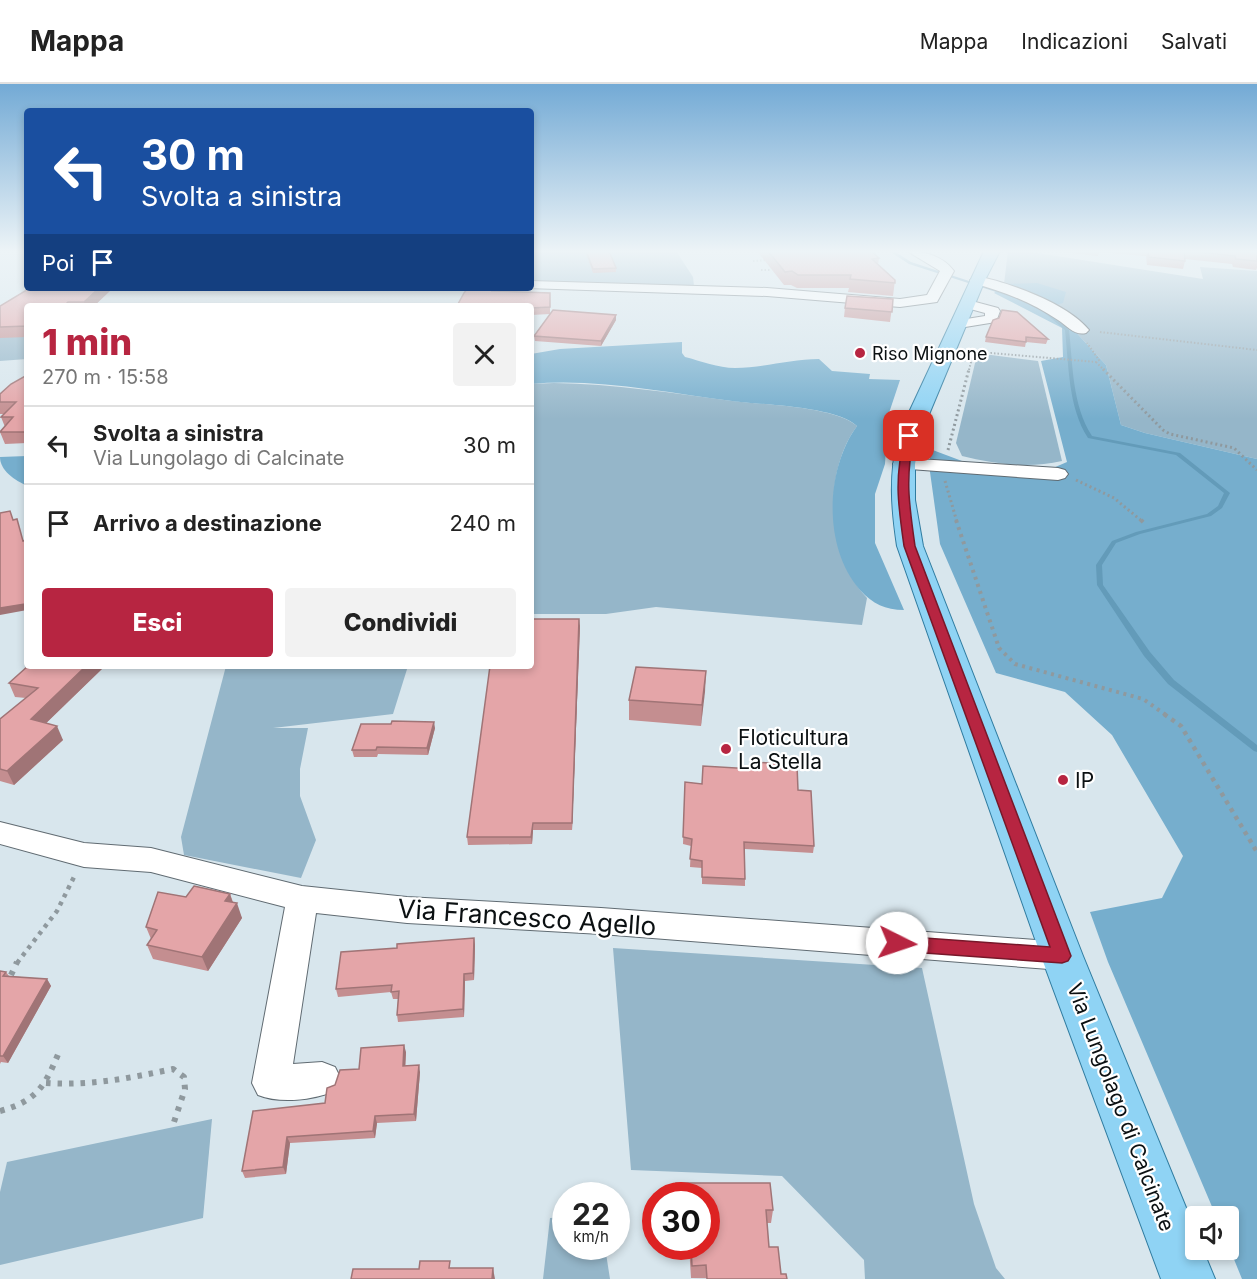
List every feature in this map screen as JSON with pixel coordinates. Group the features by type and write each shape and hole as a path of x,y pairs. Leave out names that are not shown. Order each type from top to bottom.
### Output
{"main road":[{"name":"Via Lungolago di Calcinate","path":"965,307 909,436 903,464 903,500 910,546 1062,956 1188,1279"}],"street":[{"path":"1044,307 1081,330"},
{"path":"903,464 1058,474"},
{"name":"Via Francesco Agello","path":"0,833 84,855 151,860 302,899 407,910 601,921 1062,956"},
{"path":"302,899 271,1083 322,1079"}],"path":[{"path":"1096,362 1099,360 1090,351 1081,330 1257,350"},
{"path":"1257,470 1234,448 1170,434 1163,430 1096,362 991,353 972,358 945,468 946,489 999,648 1015,664 1143,699 1181,726 1257,852"},
{"path":"1058,474 1098,487 1126,505 1146,525"},
{"path":"11,975 18,958 57,911 84,855"},
{"path":"0,1111 20,1106 38,1095 46,1083 59,1052"},
{"path":"46,1083 81,1084 116,1081 173,1069 184,1077 185,1089 172,1128"}],"shaded area":[{"path":"1021,307 1050,307 1046,308 1073,329 1106,365 1121,425 1145,433 1257,459 1257,1279 1242,1279 1234,1260 1239,1260 1239,1206 1212,1206 1108,962 1090,912 1162,898 1183,856 1112,735 1065,692 996,673 940,544 930,472 930,449 977,464 1053,468 1067,462 1041,361 1063,357 1062,328"},
{"path":"1039,307 1257,307 1257,459 1145,433 1121,425 1106,365 1073,329"},
{"path":"0,337 24,337 24,359 0,361"},
{"path":"682,342 682,353 685,357 722,367 745,368 819,359 832,371 870,374 869,379 900,380 888,416 885,464 875,494 875,543 904,610 885,607 865,595 848,573 839,553 834,531 834,486 846,444 857,426 847,419 816,410 632,387 581,383 534,384 534,353 560,349"},
{"path":"991,355 1038,361 1062,461 1037,465 1012,464 962,456 956,443 976,359"},
{"path":"534,384 621,387 815,410 846,419 857,426 846,445 838,467 834,490 834,514 837,537 844,560 854,580 867,598 862,625 656,607 606,614 534,614"},
{"path":"24,456 24,484 5,471 0,457"},
{"path":"225,669 407,669 393,714 273,728 308,728 300,769 300,796 316,840 301,878 184,855 181,837"},
{"path":"613,948 922,968 974,1204 996,1268 1005,1279 865,1279 864,1260 782,1176 631,1170"},
{"path":"212,1119 203,1218 0,1265 0,1192 7,1162"},
{"path":"550,1218 552,1218 552,1260 607,1260 610,1279 543,1279"}],"building":[{"path":"0,307 24,307 24,326 0,327"},
{"path":"845,307 892,307 892,312"},
{"path":"553,310 616,315 601,341 534,336"},
{"path":"1002,310 1017,312 1048,339 1026,337 1026,342 986,337 993,320 999,318"},
{"path":"24,377 24,432 0,432 13,417 1,417 16,402 0,402 0,394"},
{"path":"10,511 13,520 17,519 24,541 24,604 0,608 0,513"},
{"path":"534,619 579,619 572,823 533,823 531,837 467,837 490,669 534,669"},
{"path":"636,667 706,671 702,705 629,700"},
{"path":"25,669 83,669 31,719 57,726 7,771 0,769 0,719 38,688 9,683"},
{"path":"392,721 434,722 427,748 377,747 376,750 352,750 361,724 391,724"},
{"path":"753,762 797,765 798,790 811,791 814,846 744,842 745,879 702,877 702,861 690,859 692,839 683,837 685,782 702,784 703,766 753,769"},
{"path":"194,886 230,894 225,901 237,903 202,957 147,945 157,930 146,927 158,892 186,897"},
{"path":"474,938 473,973 464,974 463,1009 397,1015 399,991 391,992 392,985 336,989 341,952 397,948 397,944"},
{"path":"0,971 6,972 3,976 47,979 3,1056 0,1056"},
{"path":"404,1045 403,1066 419,1065 414,1114 375,1116 373,1131 287,1137 283,1167 242,1171 253,1111 325,1103 327,1088 335,1085 340,1070 359,1069 361,1048"},
{"path":"720,1183 770,1183 773,1210 766,1210 769,1247 778,1247 781,1274 786,1274 787,1279 707,1279 706,1265 692,1266 692,1260 720,1260"},
{"path":"420,1261 450,1261 449,1268 493,1268 492,1279 351,1279 353,1269 419,1269"}],"waterway":[{"path":"1041,308 1067,330 1079,416 1090,437 1178,454 1227,493 1220,507 1209,515 1138,533 1114,542 1099,565 1100,585 1147,654 1171,682 1257,749"}],"place":[{"name":"Riso Mignone","path":"860,353"},
{"name":"Floticultura La Stella","path":"726,749"},
{"name":"IP","path":"1063,780"}],"route":[{"path":"897,943 1062,956 910,546 903,500 903,464 909,436"}]}
